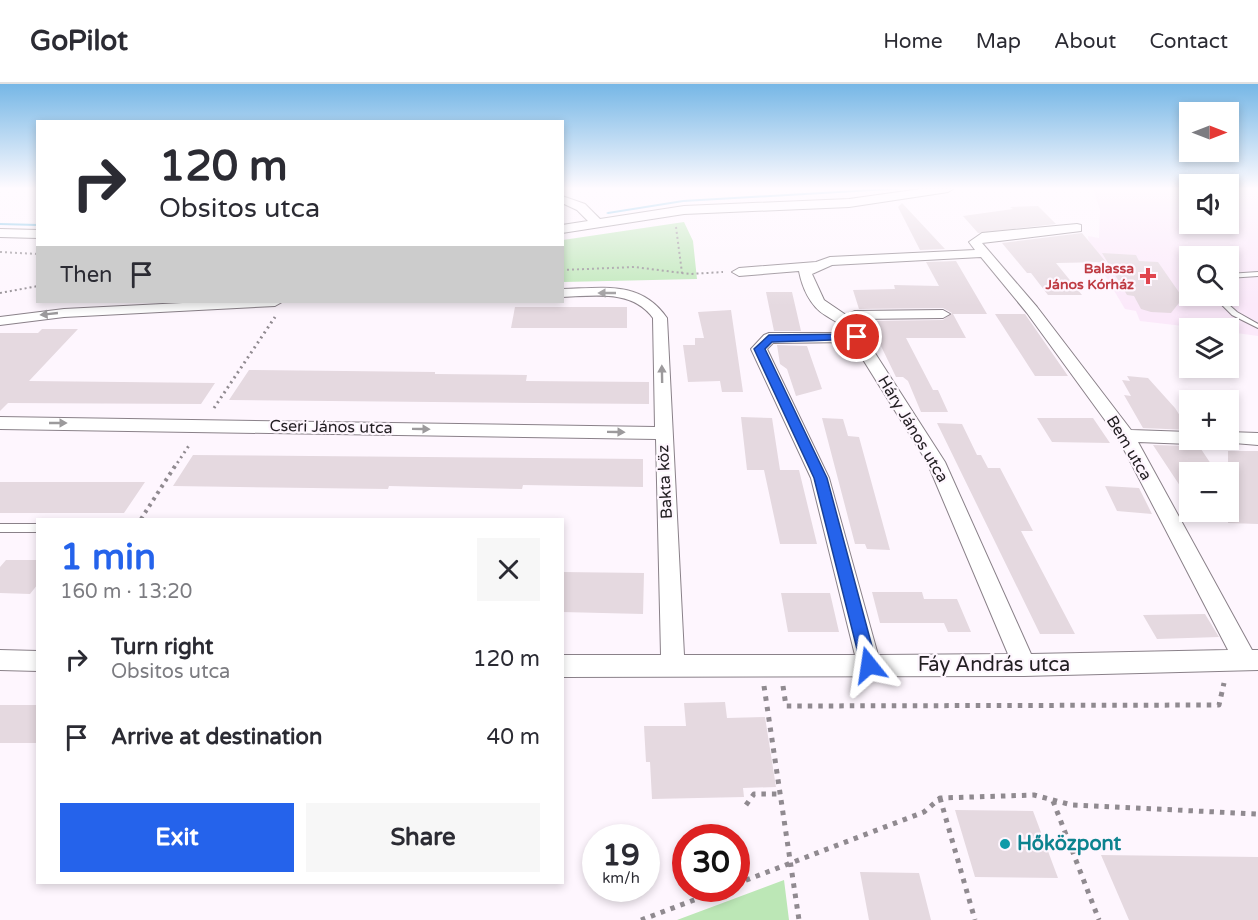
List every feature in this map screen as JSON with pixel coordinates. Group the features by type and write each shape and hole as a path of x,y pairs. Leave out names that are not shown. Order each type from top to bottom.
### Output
{"street":[{"path":"984,253 975,242 982,237 1077,228"},
{"path":"0,233 36,234"},
{"path":"852,329 826,312 816,302 805,272 830,261 984,253"},
{"name":"Bem utca","path":"984,253 1032,310 1126,436 1252,661"},
{"path":"739,272 816,266"},
{"name":"Bakta köz","path":"564,293 628,294 649,302 660,318 673,665"},
{"path":"0,321 64,313 277,306"},
{"path":"852,329 855,315 943,314"},
{"path":"852,329 769,338 759,349 820,478 869,665"},
{"name":"Háry János utca","path":"852,329 936,462 1024,665"},
{"name":"Cseri János utca","path":"0,423 663,433"},
{"path":"1126,436 1179,438"},
{"path":"1239,438 1258,439"},
{"path":"0,660 36,660"},
{"name":"Fáy András utca","path":"564,666 1024,665 1252,661"}],"lane":[{"path":"1239,275 1258,274"},
{"path":"1226,306 1248,322 1258,326"},
{"path":"0,528 36,528"}],"path":[{"path":"677,228 682,273"},
{"path":"0,252 36,254"},
{"path":"564,270 634,267 682,273 739,272"},
{"path":"0,293 36,286"},
{"path":"142,518 277,306"},
{"path":"752,686 783,686 786,706 1219,705 1224,683 1235,682"},
{"path":"764,686 782,794 799,920"},
{"path":"746,805 754,794 782,794"},
{"path":"750,880 924,812 940,798 1034,795 1072,805 1258,814"},
{"path":"940,798 975,920"},
{"path":"1053,800 1099,920"},
{"path":"641,920 689,902"}],"shaded area":[{"path":"1099,228 1179,228 1179,234 1239,234 1239,228 1258,228 1258,336 1239,333 1239,318 1179,318 1179,326 1140,321 1136,311 1125,309 1090,250 1088,236 1099,238"}],"green space":[{"path":"644,228 687,228 693,241 697,279 564,282 564,240"},
{"path":"784,880 789,920 677,920 725,902 750,902 750,893"}],"building":[{"path":"909,228 925,228 945,249 920,250"},
{"path":"974,228 1021,228 978,233"},
{"path":"1082,233 1106,262 1056,263 1082,295 1048,295 1031,273 1027,273 1002,243"},
{"path":"1102,253 1136,255 1139,261 1158,262 1179,292 1179,303 1171,313 1151,312 1141,309 1134,296 1127,295"},
{"path":"956,261 987,314 953,314 966,338 906,338 933,390 938,390 948,412 921,412 908,381 903,377 896,377 880,344 871,342 864,321 943,320 952,313 943,308 859,309 853,290 895,289 894,285 939,286 926,262"},
{"path":"766,292 792,292 801,331 774,331"},
{"path":"515,307 627,307 627,328 511,328"},
{"path":"731,310 743,392 722,392 720,381 688,382 683,345 695,345 695,338 704,338 698,312"},
{"path":"995,314 1025,314 1068,376 1035,376"},
{"path":"42,329 78,329 29,381 215,383 201,404 8,403 0,411 0,333 38,333"},
{"path":"777,345 807,346 822,389 796,396 787,369 780,364"},
{"path":"249,370 435,372 435,374 527,375 526,381 649,382 649,404 229,400"},
{"path":"1127,376 1148,378 1179,414 1179,430 1143,428 1124,395 1131,396 1122,380 1130,381"},
{"path":"741,417 772,418 780,470 799,470 817,544 780,544 764,470 747,470"},
{"path":"822,418 843,419 848,436 859,437 890,550 867,549 865,544 855,544"},
{"path":"1037,418 1093,418 1110,443 1052,442"},
{"path":"937,423 962,424 977,455 981,455 988,468 1000,468 1033,531 1021,531 1075,634 1040,634"},
{"path":"1153,445 1179,446 1179,450 1202,450 1210,462 1179,462 1179,484"},
{"path":"1228,451 1258,451 1258,524 1228,523 1239,522 1239,462 1228,462"},
{"path":"193,455 643,459 643,487 523,485 522,489 389,486 388,489 173,486"},
{"path":"0,482 145,482 124,513 0,513"},
{"path":"1105,486 1139,488 1152,514 1117,511"},
{"path":"6,560 36,560 36,586 30,594 0,593 0,567"},
{"path":"564,572 644,573 643,614 564,612"},
{"path":"872,592 922,592 924,599 957,599 971,632 948,632 944,623 880,623"},
{"path":"781,593 830,593 839,632 788,632"},
{"path":"1205,614 1219,637 1157,639 1143,615"},
{"path":"725,702 727,718 765,717 776,787 743,788 744,797 652,799 650,762 646,762 644,726 686,726 684,703"},
{"path":"0,705 36,705 36,743 0,743"},
{"name":"Hőközpont","path":"955,810 1033,811 1058,878 975,877"},
{"path":"1101,855 1258,857 1258,920 1129,920"},
{"path":"860,872 919,873 931,920 869,920"}],"place":[{"name":"Balassa János Kórház","path":"1148,276"},
{"name":"Hőközpont","path":"1005,844"}],"route":[{"path":"857,337 769,338 759,349 820,478 869,665"}]}
